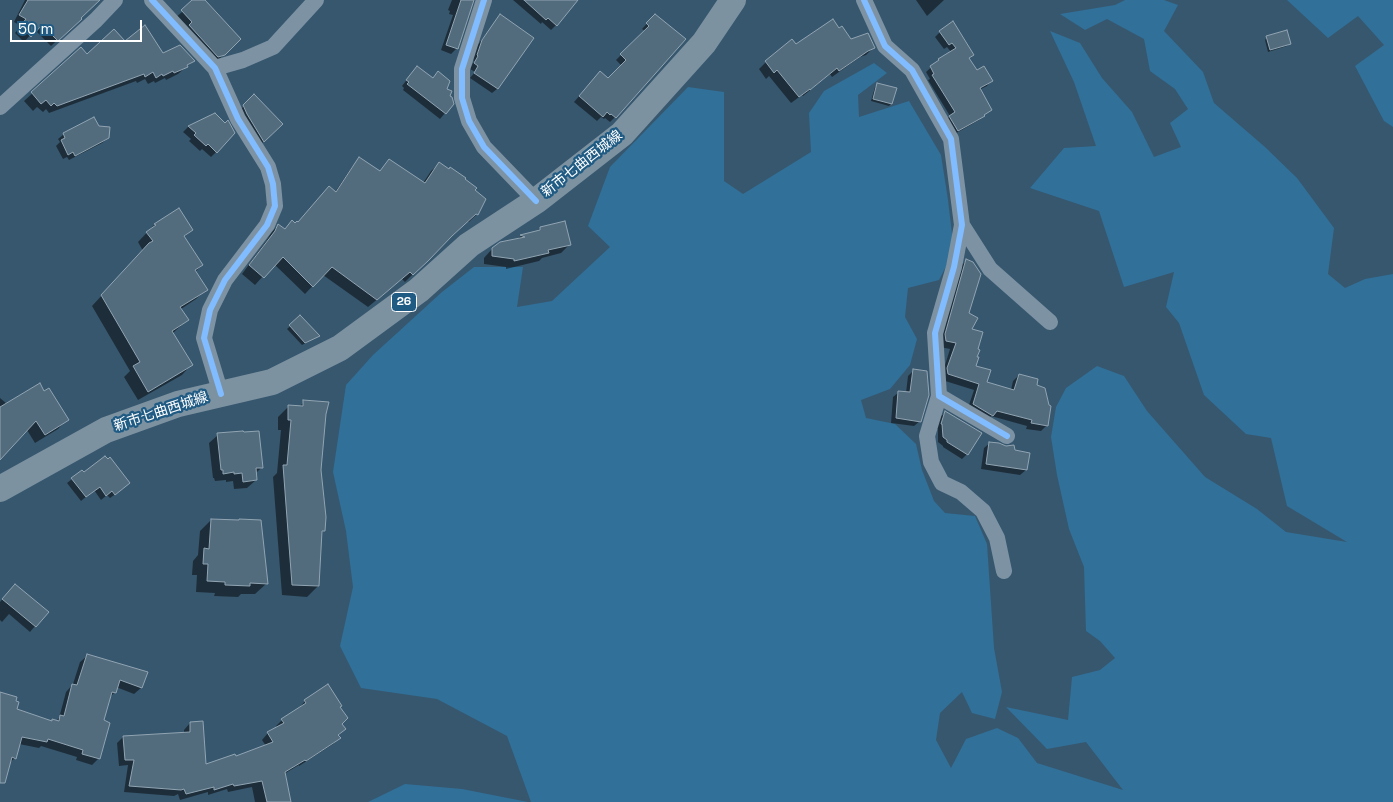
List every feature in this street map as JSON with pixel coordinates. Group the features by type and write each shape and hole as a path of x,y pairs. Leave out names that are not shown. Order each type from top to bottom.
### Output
{"main road":[{"name":"新市七曲西城線","path":"0,489 106,430 178,404 272,382 340,348 419,290 469,245 536,201 622,134 704,43 733,0"}],"street":[{"path":"0,107 96,20 115,0"},
{"path":"152,0 216,68 238,119 268,167 273,184 274,206 267,225 225,280 210,310 204,338 221,394"},
{"path":"216,68 243,60 273,47 316,0"},
{"path":"484,0 462,69 462,98 469,121 484,148 536,201"},
{"path":"864,0 885,46 912,70 951,140 962,225 954,266 935,333 939,396 927,436 931,462 942,483 961,492 982,511 997,538 1004,571"},
{"path":"962,225 990,268 1050,322"},
{"path":"939,396 1007,436"}],"shaded area":[{"path":"1125,0 1164,0 1178,5 1164,31 1203,72 1214,103 1265,147 1297,178 1334,228 1328,274 1345,288 1365,279 1393,274 1393,802 531,802 507,736 437,699 361,688 340,646 353,587 346,531 333,472 346,385 373,355 442,292 474,267 523,267 517,307 552,301 610,247 588,226 610,167 688,87 724,92 724,181 743,194 811,152 809,113 824,91 874,63 887,73 858,95 859,117 909,101 941,155 954,251 939,280 908,288 905,317 917,339 910,365 890,389 861,400 866,418 895,424 916,444 922,470 934,501 945,513 975,516 987,544 994,648 1002,692 995,719 972,713 962,692 940,713 936,740 951,768 966,739 997,728 1018,738 1037,763 1123,790 1086,742 1047,749 1006,707 1068,720 1072,677 1100,670 1115,658 1100,641 1086,631 1084,567 1069,529 1057,475 1051,437 1056,407 1066,388 1097,366 1124,376 1147,411 1205,477 1257,509 1286,532 1347,542 1287,506 1271,438 1246,434 1204,395 1179,323 1166,307 1174,272 1124,287 1099,211 1030,188 1064,148 1096,146 1074,82 1050,31 1080,43 1102,78 1132,112 1154,157 1181,147 1170,123 1188,109 1175,89 1150,71 1144,39 1107,19 1085,30 1060,14 1115,5"},
{"path":"1287,0 1393,0 1393,127 1384,121 1355,66 1384,45 1358,16 1328,38"},
{"path":"405,784 462,789 528,802 368,802"}],"building":[{"path":"28,0 100,0 58,41 42,25 31,37 20,26 26,19 19,15"},
{"path":"192,0 205,0 241,39 225,55 218,57 189,25 192,22 181,10"},
{"path":"461,0 474,0 458,49 446,45"},
{"path":"524,0 578,0 557,26 548,18 546,20"},
{"path":"500,14 534,38 498,89 474,73 478,66 474,63 482,40"},
{"path":"655,14 686,39 616,118 607,112 603,117 579,96 600,71 608,78 626,60 620,54 649,26 646,23"},
{"path":"833,19 839,28 842,26 851,39 868,33 875,48 839,71 837,68 799,97 777,70 774,73 765,61 792,39 796,44"},
{"path":"953,21 974,55 969,58 977,70 984,66 993,81 980,88 992,110 958,131 949,116 955,112 932,75 934,74 930,66 956,48 952,43 949,45 939,31"},
{"path":"145,25 163,53 180,45 195,61 187,65 188,67 174,73 173,71 163,76 162,74 156,78 153,72 145,77 144,74 57,106 54,103 51,106 46,100 41,104 31,92 81,47 87,54 114,29 125,41"},
{"path":"1287,30 1291,44 1270,50 1266,36"},
{"path":"417,66 433,78 438,71 450,81 447,89 452,91 450,96 454,104 446,114 407,84 409,82 406,80"},
{"path":"877,83 897,88 892,104 873,99"},
{"path":"254,94 283,124 264,142 243,105"},
{"path":"215,113 225,123 228,120 235,133 217,153 208,144 206,146 194,135 196,133 188,126"},
{"path":"94,117 99,126 110,127 109,138 75,156 73,152 68,155 61,140 65,138 63,133"},
{"path":"359,157 380,171 389,159 425,183 439,162 466,178 477,188 475,190 486,199 478,215 476,214 452,236 413,275 410,272 377,300 332,267 313,287 283,257 264,278 249,265 275,231 278,224 285,229 292,220 295,223 298,222 329,186 336,192"},
{"path":"179,208 193,230 184,236 203,265 195,270 208,290 180,307 189,320 172,331 193,365 148,392 133,366 140,362 101,295 153,241 146,232 156,225 154,224"},
{"path":"565,221 571,245 548,250 549,253 514,261 514,259 492,256 492,248 500,242 525,237 520,235 540,230 540,227"},
{"path":"966,259 973,262 981,274 969,313 978,318 972,329 983,332 976,366 991,370 987,382 1014,390 1019,374 1038,379 1037,385 1045,388 1049,405 1051,406 1048,426 1031,423 1032,420 997,411 993,416 973,404 979,384 948,374 947,368 956,343 946,341 945,334"},
{"path":"300,315 320,336 305,343 289,325"},
{"path":"913,369 927,371 929,395 921,422 896,418 898,391 910,392"},
{"path":"40,383 44,391 49,388 69,420 45,435 36,421 0,460 0,407"},
{"path":"303,400 329,402 326,414 321,470 326,517 325,531 322,531 319,586 292,585 283,465 287,465 291,420 288,420 288,405 303,406"},
{"path":"945,411 982,433 968,455 947,442 943,437 941,424"},
{"path":"259,431 263,468 256,468 257,480 243,482 242,473 223,474 217,433"},
{"path":"989,442 1006,446 1014,445 1015,450 1030,453 1027,470 986,464"},
{"path":"105,456 108,459 110,457 130,483 115,495 112,491 106,496 100,487 86,497 71,478 82,470 84,472"},
{"path":"211,519 261,520 268,584 250,583 250,586 225,585 225,582 207,581 208,564 203,564 204,548 209,549"},
{"path":"15,584 49,612 36,627 2,599"},
{"path":"87,654 148,672 142,688 120,680 116,693 112,692 104,720 110,723 100,759 82,754 83,750 48,739 47,742 22,737 16,759 12,757 5,783 0,783 0,692 17,697 16,701 19,702 17,709 52,721 52,719 59,721 60,715 64,716 72,684 77,685"},
{"path":"328,684 348,718 342,724 346,729 338,735 341,738 285,772 291,802 267,802 262,781 234,786 233,784 214,790 214,787 186,794 184,789 129,786 134,760 125,760 123,736 190,732 190,722 203,721 206,764 235,754 236,756 273,742 267,732 284,723 281,719 306,703 304,700"}],"cycle path":[{"path":"152,0 215,68 238,119 268,167 273,184 275,206 267,225 225,280 210,310 204,338 221,394"},
{"path":"484,0 462,69 462,98 469,121 484,147 536,201"},
{"path":"864,0 885,46 912,70 951,139 962,225 954,267 935,333 939,396 1007,436"}]}
